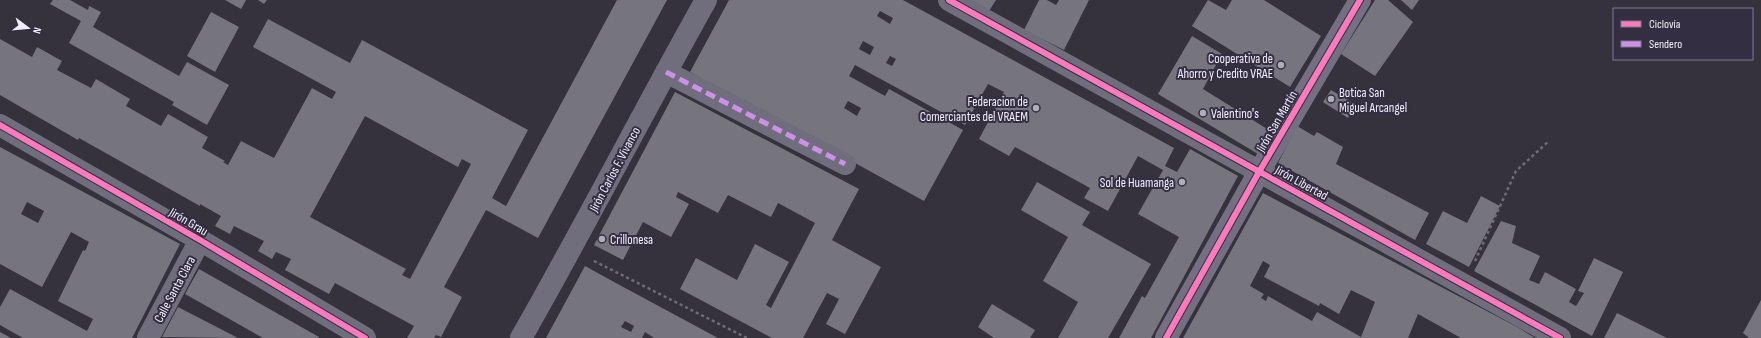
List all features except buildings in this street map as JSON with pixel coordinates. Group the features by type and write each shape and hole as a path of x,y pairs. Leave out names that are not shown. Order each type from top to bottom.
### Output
{"street":[{"name":"Jirón Carlos F. Vivanco","path":"521,338 571,250 706,0"},
{"name":"Jirón Libertad","path":"949,0 1560,338"},
{"name":"Jirón San Martín","path":"1166,338 1259,172 1360,0"},
{"path":"666,72 845,164"},
{"name":"Jirón Grau","path":"0,125 200,240 365,338"},
{"name":"Calle Santa Clara","path":"148,338 200,240"}],"path":[{"path":"1464,284 1516,171 1549,141"},
{"path":"571,250 747,338"}],"marked path":[{"path":"666,72 845,164"}],"cycle path":[{"path":"949,0 1560,338"},
{"path":"1166,338 1259,172 1360,0"},
{"path":"0,125 200,240 365,338"}],"place":[{"name":"Cooperativa de Ahorro y Credito VRAE","path":"1281,65"},
{"name":"Botica San Miguel Arcangel","path":"1331,99"},
{"name":"Federacion de Comerciantes del VRAEM","path":"1036,108"},
{"name":"Valentino's","path":"1203,113"},
{"name":"Sol de Huamanga","path":"1182,182"},
{"name":"Crillonesa","path":"602,239"}]}
